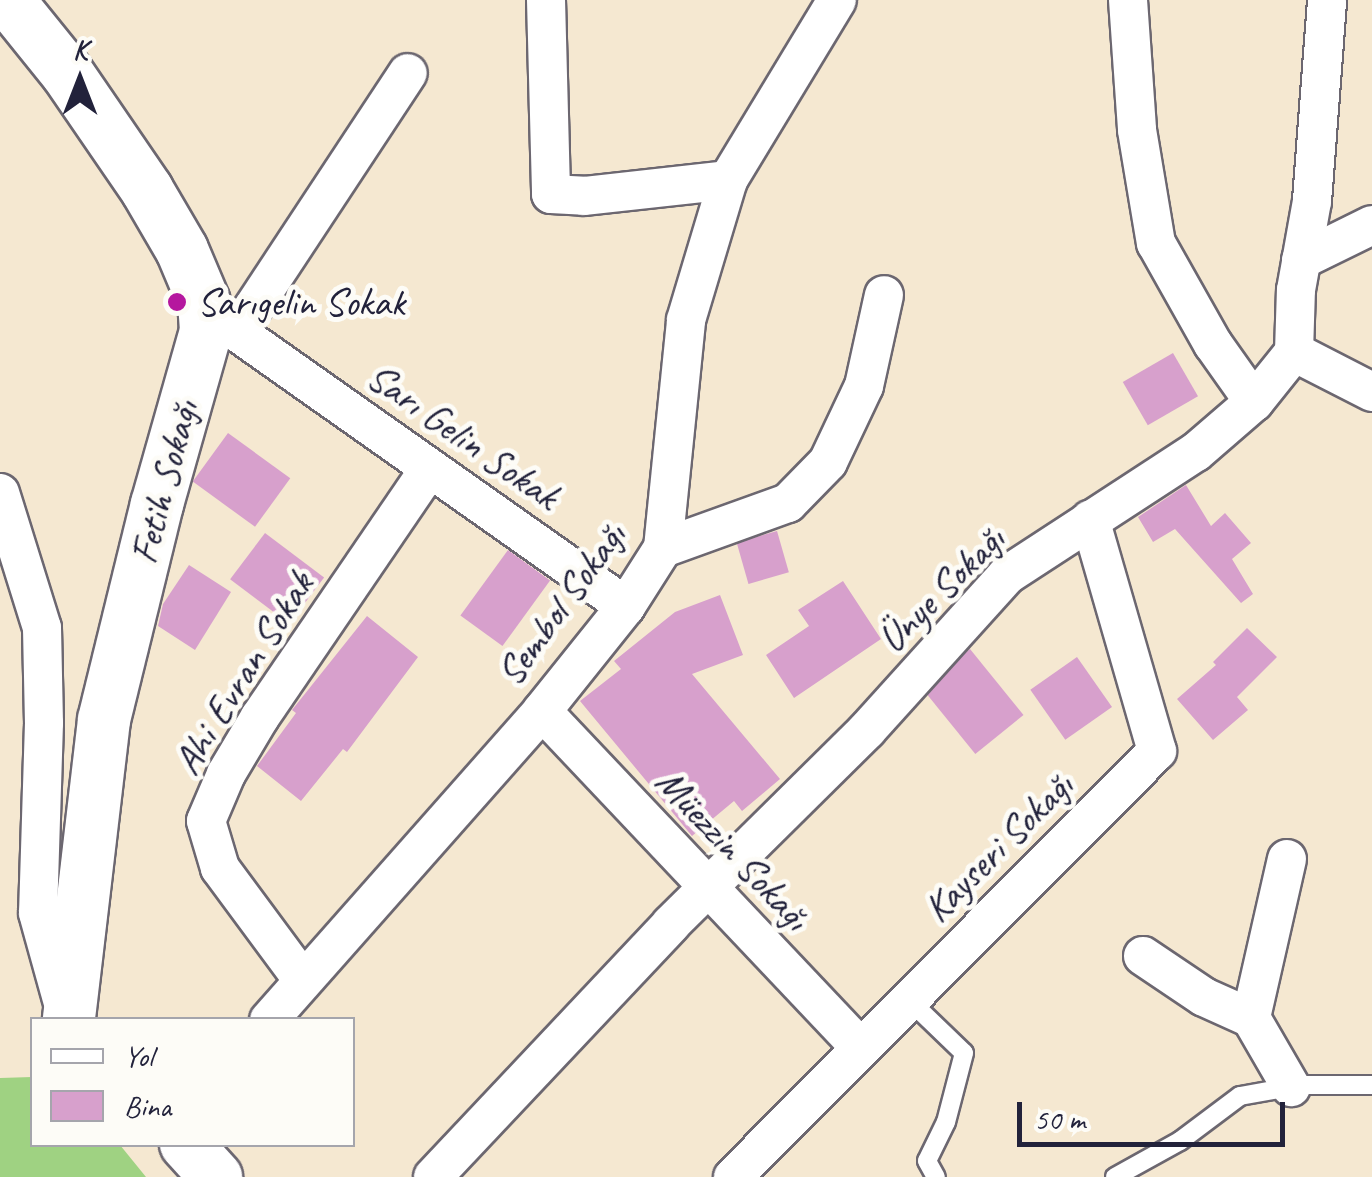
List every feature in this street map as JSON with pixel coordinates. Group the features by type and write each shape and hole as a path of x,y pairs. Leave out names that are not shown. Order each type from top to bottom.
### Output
{"street":[{"name":"Fetih Sokağı","path":"8,0 67,73 147,190 220,317 206,332 157,504 104,720 68,1017"},
{"path":"546,0 551,194 584,196 728,180"},
{"name":"Sembol Sokağı","path":"271,1017 542,711 626,606 663,548 686,320 728,180 837,0"},
{"path":"1128,0 1137,130 1156,243 1213,344 1254,402"},
{"path":"1328,0 1312,201 1301,260 1294,352 1372,392"},
{"path":"220,317 408,73"},
{"path":"1301,260 1372,225"},
{"path":"663,548 788,503 828,462 864,386 884,295"},
{"name":"Sarı Gelin Sokak","path":"220,317 626,606"},
{"name":"Ünye Sokağı","path":"433,1177 671,924 867,730 1007,575 1196,452 1254,402 1294,352"},
{"name":"Ahi Evran Sokak","path":"302,979 220,868 206,821 226,774 260,717 430,468"},
{"path":"0,493 9,555 42,628 44,723 38,914 67,1017"},
{"name":"Kayseri Sokağı","path":"734,1177 1157,751 1090,519"},
{"name":"Müezzin Sokağı","path":"542,711 861,1048"},
{"path":"1251,1018 1287,860"},
{"path":"1143,956 1204,997 1251,1018 1290,1087"},
{"path":"189,1147 216,1177"}],"lane":[{"path":"909,1000 964,1053 946,1122 927,1161 936,1177"},
{"path":"1115,1177 1180,1140 1240,1096 1290,1087 1372,1085"}],"green space":[{"path":"30,1077 30,1147 122,1147 146,1177 0,1177 0,1078"}],"building":[{"path":"1173,353 1198,396 1148,425 1123,382"},
{"path":"228,433 290,478 255,527 193,482"},
{"path":"1186,485 1211,526 1225,513 1251,543 1232,559 1253,594 1241,603 1175,529 1153,542 1138,517"},
{"path":"777,531 789,572 748,584 737,543"},
{"path":"265,533 324,578 289,624 230,579"},
{"path":"508,550 550,581 502,646 460,616"},
{"path":"189,565 231,592 195,650 158,626 163,604"},
{"path":"843,581 881,639 794,698 766,655 809,626 798,610"},
{"path":"720,595 743,655 692,674 780,779 742,811 734,801 692,836 580,701 621,669 614,661 675,612"},
{"path":"367,616 418,657 347,752 343,749 301,801 257,766 296,713 292,710"},
{"path":"1247,628 1277,657 1237,697 1248,710 1213,740 1177,699 1216,665 1213,662"},
{"path":"970,649 1023,715 975,754 922,688"},
{"path":"1077,657 1112,707 1065,740 1030,690"}],"place":[{"name":"Sarıgelin Sokak","path":"177,302"}]}
